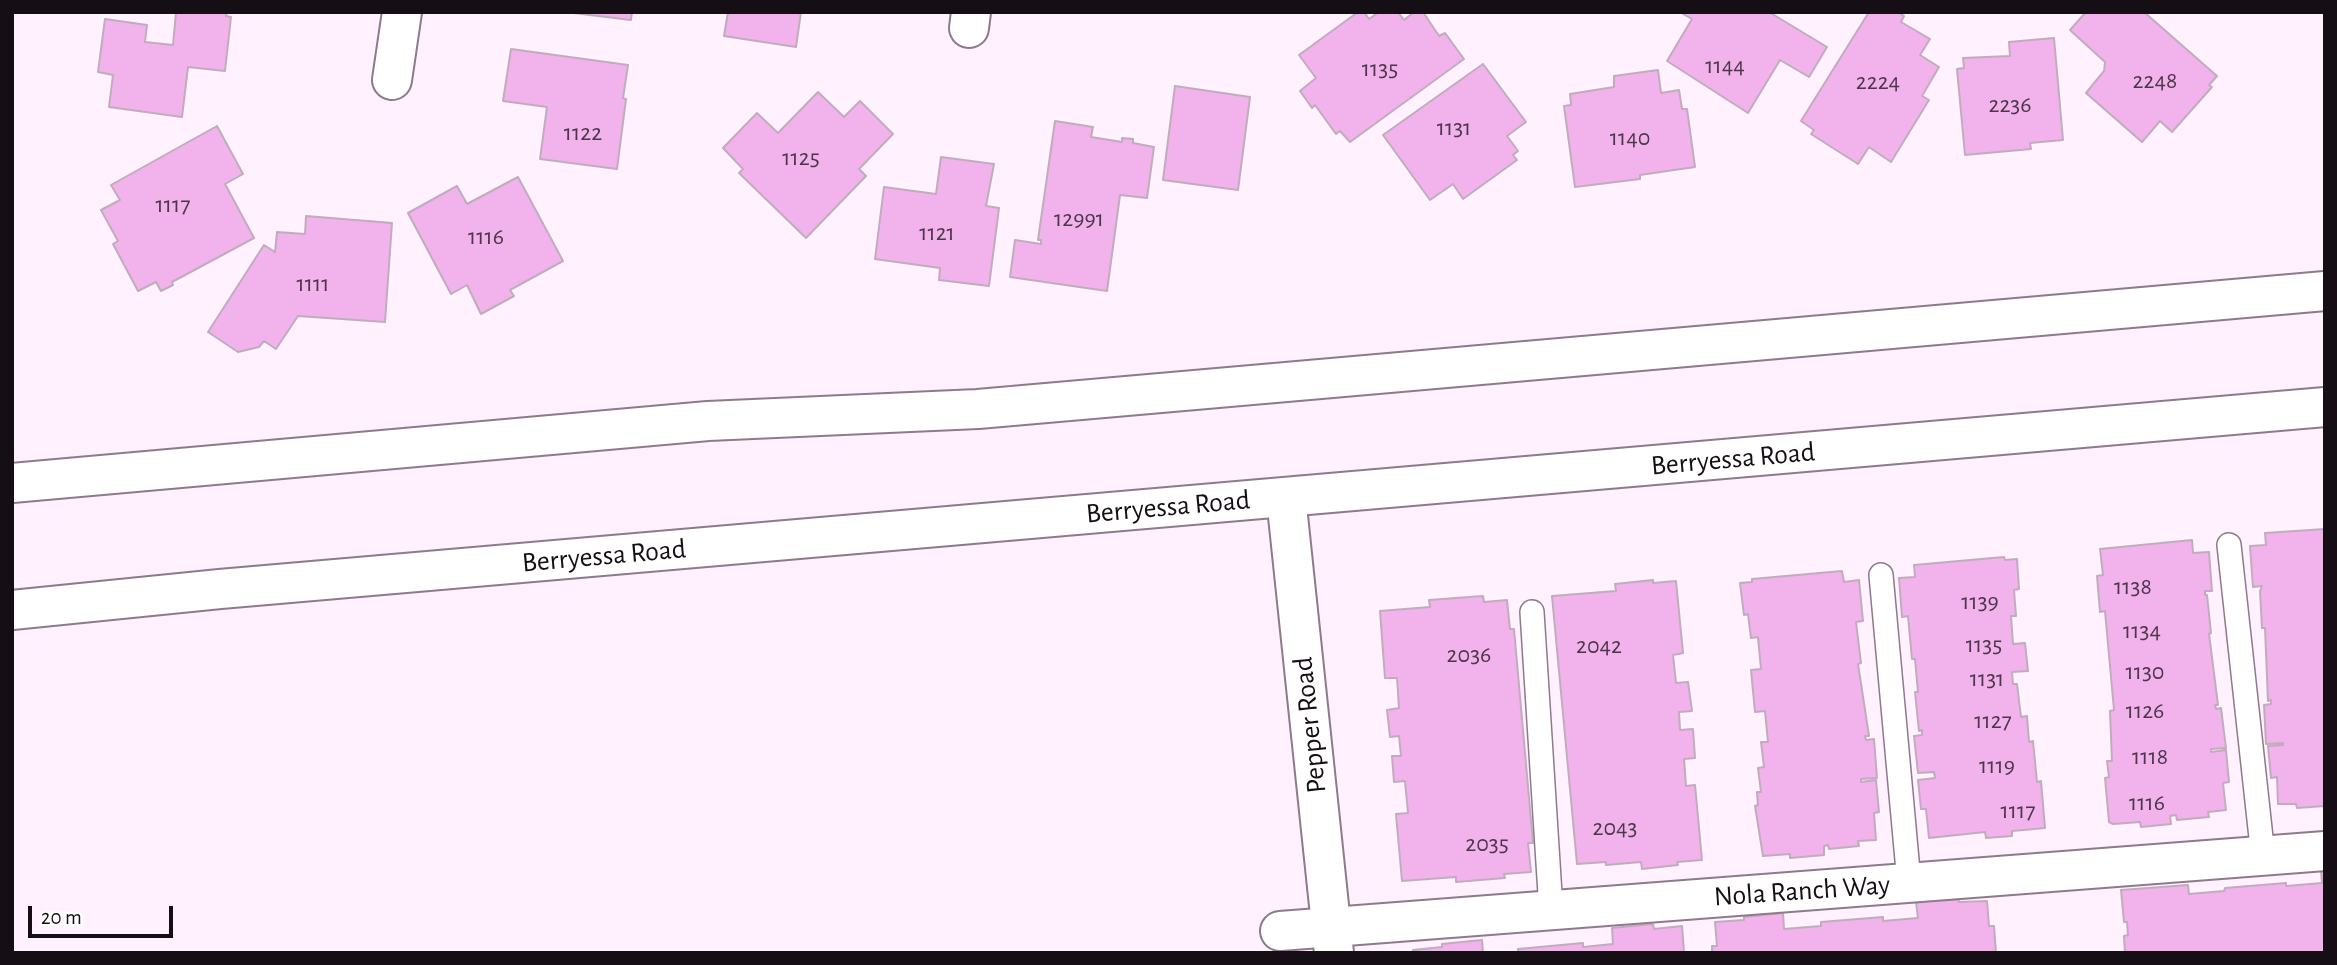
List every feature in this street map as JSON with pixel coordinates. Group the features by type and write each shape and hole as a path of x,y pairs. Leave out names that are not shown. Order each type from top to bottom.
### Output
{"main road":[{"path":"392,80 402,12"},
{"path":"12,483 708,421 978,409 2325,291"},
{"name":"Berryessa Road","path":"12,610 220,589 2325,407"},
{"name":"Pepper Road","path":"1286,497 1333,941"},
{"name":"Nola Ranch Way","path":"1280,931 1333,941 1551,910 2325,851"}],"lane":[{"path":"2229,545 2263,856"},
{"path":"1881,575 1909,883"},
{"path":"1532,612 1551,910"}],"building":[{"path":"176,12 227,12 226,16 231,17 225,71 188,67 182,117 109,107 113,75 98,72 105,19 147,25 145,42 173,45"},
{"path":"565,12 632,12 631,20"},
{"path":"728,12 801,12 796,47 724,36"},
{"path":"1358,12 1364,12 1369,19 1379,12 1398,12 1404,20 1414,12 1423,12 1439,36 1445,33 1464,59 1350,142 1340,131 1336,134 1315,105 1312,108 1300,91 1316,78 1299,55"},
{"path":"1769,12 1827,47 1809,77 1780,60 1748,113 1667,61 1692,19 1683,14"},
{"path":"1869,12 1898,12 1904,16 1901,22 1930,39 1920,55 1939,67 1922,96 1929,100 1891,162 1869,147 1858,164 1811,134 1814,130 1801,121"},
{"path":"2086,12 2144,12 2217,76 2209,85 2212,87 2172,132 2160,121 2142,142 2086,93 2104,71 2105,62 2070,30"},
{"path":"2054,38 2063,140 2030,143 2031,149 1965,155 1957,69 1964,68 1963,58 2010,56 2009,42"},
{"path":"511,49 628,65 617,169 540,159 547,107 503,101"},
{"path":"1483,64 1526,122 1507,136 1518,151 1513,155 1517,160 1463,199 1453,184 1430,200 1383,135"},
{"path":"1658,70 1661,93 1679,90 1682,109 1687,109 1695,167 1640,175 1640,179 1575,187 1564,106 1571,105 1570,94 1614,87 1614,76"},
{"path":"1175,86 1250,97 1238,190 1163,180"},
{"path":"818,92 844,117 860,101 893,134 859,169 866,176 806,238 739,173 743,169 723,148 757,113 778,133"},
{"path":"1055,121 1093,127 1091,137 1122,142 1122,138 1133,139 1133,143 1154,147 1147,198 1120,195 1107,291 1010,277 1015,240 1041,244 1041,240 1038,240"},
{"path":"217,126 243,174 225,184 254,238 172,282 173,285 161,291 156,282 138,291 113,244 118,241 101,210 120,200 111,185"},
{"path":"941,157 994,164 986,206 999,208 989,286 939,280 940,268 875,259 884,187 936,194"},
{"path":"518,177 563,261 510,290 514,296 481,314 467,285 451,294 408,213 457,186 467,204"},
{"path":"306,216 392,223 385,322 298,316 276,349 264,341 259,347 238,352 208,332 264,245 275,252 277,232 305,234"},
{"path":"2325,529 2325,806 2297,808 2296,804 2278,804 2277,777 2271,778 2268,746 2283,743 2266,744 2264,705 2271,704 2271,700 2268,701 2265,628 2262,628 2262,586 2253,587 2250,546 2266,545 2265,533"},
{"path":"2192,540 2193,553 2209,552 2212,591 2205,591 2205,595 2218,705 2215,705 2216,709 2221,708 2226,748 2211,749 2211,752 2226,750 2229,782 2223,783 2226,810 2208,812 2209,817 2177,820 2176,815 2170,816 2171,824 2141,827 2140,822 2113,824 2109,822 2105,778 2109,777 2107,761 2112,761 2110,711 2114,710 2105,611 2100,612 2097,576 2103,575 2100,549"},
{"path":"2004,557 2005,560 2017,559 2019,589 2014,590 2016,616 2011,616 2013,644 2025,643 2028,671 2012,672 2013,684 2017,684 2021,717 2027,716 2029,742 2033,741 2037,782 2041,781 2045,828 2012,831 2012,836 1986,838 1985,832 1929,838 1926,809 1921,809 1918,780 1935,778 1934,772 1918,773 1914,736 1922,735 1922,730 1919,731 1915,692 1918,692 1915,659 1912,659 1908,616 1902,617 1899,578 1915,577 1914,565"},
{"path":"1842,571 1844,582 1859,580 1863,621 1856,622 1861,663 1858,664 1869,736 1865,736 1866,740 1874,739 1877,778 1861,779 1861,782 1876,780 1879,812 1874,813 1876,840 1858,841 1859,846 1829,849 1828,845 1824,846 1824,855 1790,858 1790,854 1763,856 1755,806 1758,805 1757,792 1761,792 1758,768 1764,767 1761,742 1768,742 1765,711 1755,712 1751,670 1761,669 1758,637 1751,638 1748,614 1744,615 1740,583 1752,582 1752,579"},
{"path":"1653,580 1653,583 1676,581 1683,653 1673,655 1676,683 1688,682 1692,711 1679,712 1680,730 1693,729 1695,758 1684,759 1686,786 1695,785 1702,860 1642,869 1641,862 1577,864 1552,596 1616,591 1615,584"},
{"path":"1483,596 1484,602 1507,600 1510,629 1514,629 1533,843 1528,843 1531,872 1504,874 1505,878 1456,882 1456,877 1402,881 1396,814 1408,813 1405,781 1394,782 1392,756 1401,756 1399,736 1390,737 1387,710 1399,708 1397,678 1385,678 1380,611 1430,607 1429,600"},
{"path":"2321,870 2325,870 2325,953 2125,953 2124,936 2128,935 2121,890 2188,885 2189,894 2224,891 2225,888 2322,883"},
{"path":"1958,899 1959,902 1987,901 1989,926 1994,926 1996,953 1712,953 1712,946 1717,946 1715,922 1783,913 1784,929 1821,926 1821,922 1883,917 1883,921 1918,918 1916,902"},
{"path":"1653,924 1654,929 1682,926 1684,952 1688,953 1514,953 1518,952 1518,949 1583,943 1583,947 1613,944 1612,928"},
{"path":"1482,940 1483,953 1413,953 1413,950 1442,947 1442,944"}]}
